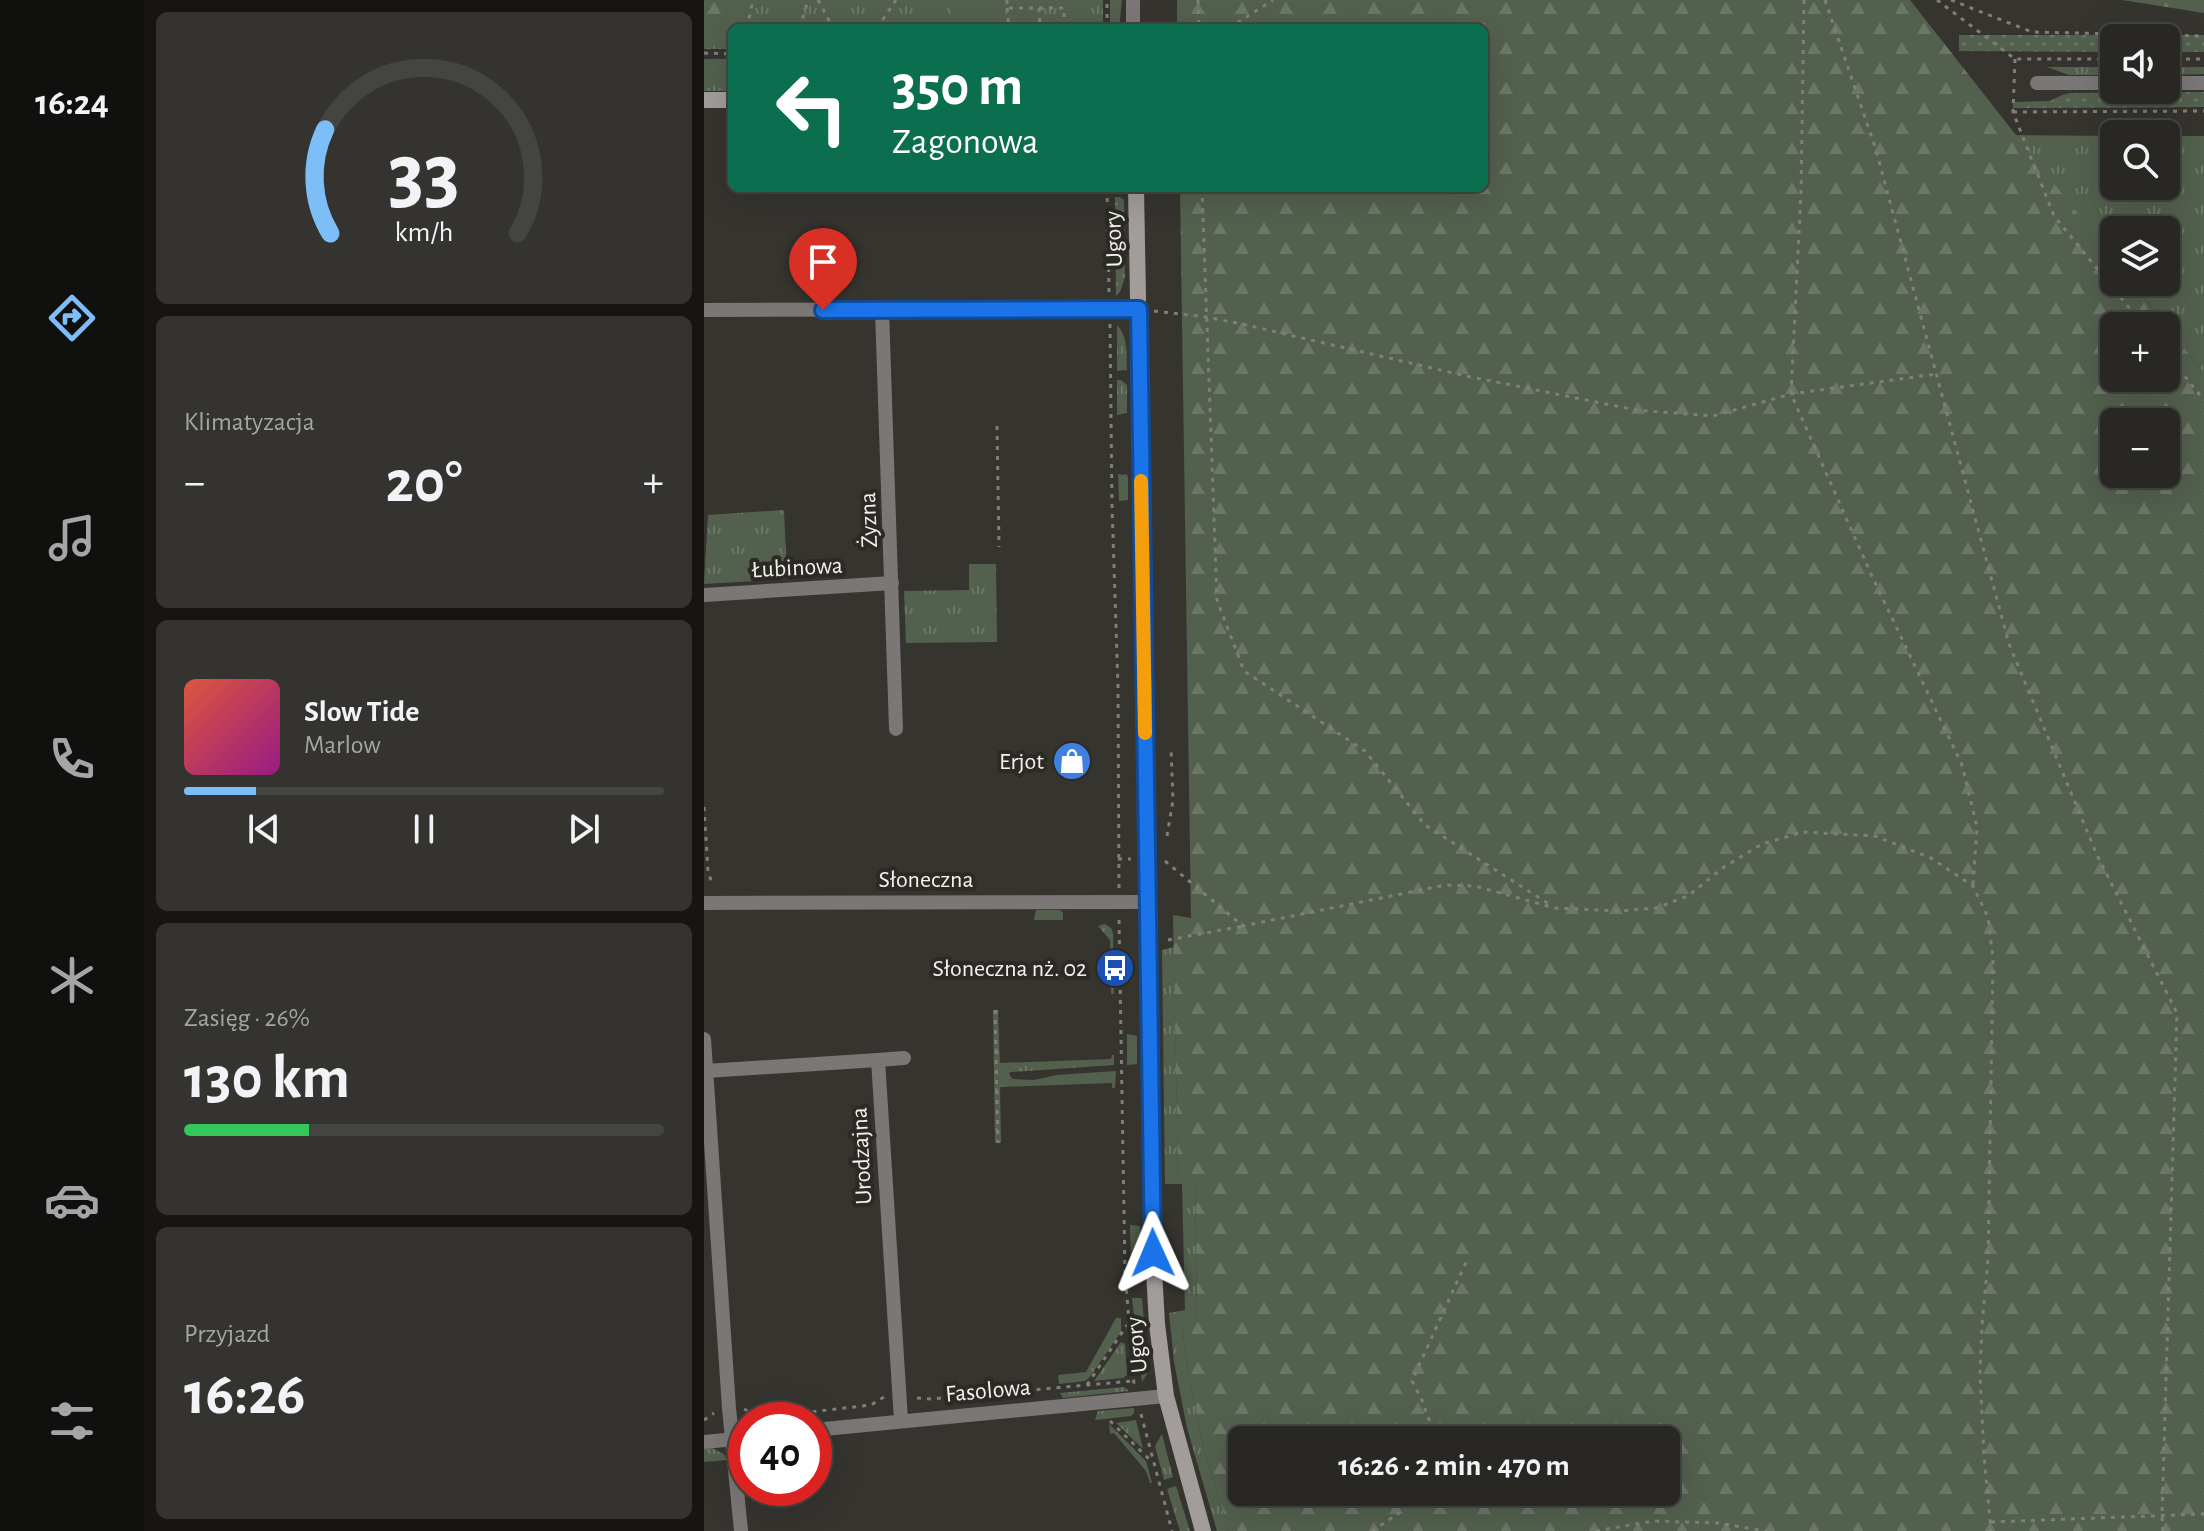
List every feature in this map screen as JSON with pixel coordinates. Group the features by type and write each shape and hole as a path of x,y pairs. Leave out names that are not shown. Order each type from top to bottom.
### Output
{"street":[{"path":"1133,0 1133,24"},
{"path":"2037,83 2100,83"},
{"path":"2180,83 2204,83"},
{"path":"704,100 728,100"},
{"name":"Ugory","path":"1136,192 1153,1253 1157,1324 1166,1396 1203,1531"},
{"path":"704,310 1139,309"},
{"name":"Żyzna","path":"882,310 896,729"},
{"name":"Łubinowa","path":"704,595 892,583"},
{"name":"Słoneczna","path":"704,903 1149,902"},
{"path":"704,1039 736,1402"},
{"path":"706,1071 904,1058"},
{"name":"Urodzajna","path":"878,1060 901,1420"},
{"name":"Fasolowa","path":"832,1428 1166,1396"},
{"path":"704,1442 728,1439"},
{"path":"740,1506 741,1531"}],"path":[{"path":"748,24 753,0"},
{"path":"801,24 808,0"},
{"path":"818,0 831,24"},
{"path":"880,24 896,0"},
{"path":"1007,0 1009,24"},
{"path":"1107,0 1107,24"},
{"path":"1198,0 1199,24"},
{"path":"1235,24 1273,0"},
{"path":"1804,0 1801,192 1791,394 1871,574 1962,765 1977,827 1973,886 1988,917 1993,959 1988,1260 1980,1375 1991,1531"},
{"path":"1825,0 1876,150 2009,644 2097,855 2177,1013 2163,1531"},
{"path":"1937,0 2015,59 2100,59"},
{"path":"1951,0 2032,32 2204,36"},
{"path":"1007,8 1064,8 1064,24"},
{"path":"1039,8 1040,24"},
{"path":"704,53 728,54"},
{"path":"2015,59 2013,112 2054,216 2133,312"},
{"path":"2180,59 2204,59"},
{"path":"2013,112 2204,111"},
{"path":"1107,192 1118,687 1125,1272 1135,1388"},
{"path":"1202,192 1217,600 1244,671 1365,751 1425,825 1555,908"},
{"path":"1139,309 1206,317 1466,376 1636,410 1713,416 1791,394 1937,374"},
{"path":"2180,370 2204,400"},
{"path":"997,426 999,547"},
{"path":"1165,844 1173,800 1171,748"},
{"path":"704,807 708,872 712,883"},
{"path":"1149,943 1445,885 1475,886 1555,908 1620,911 1656,908 1688,896 1724,867 1762,844 1803,832 1875,836 1931,858 1973,886"},
{"path":"1118,859 1163,858 1243,926"},
{"path":"995,1010 998,1143"},
{"path":"1431,1426 1412,1381 1467,1260"},
{"path":"1087,1385 1128,1324"},
{"path":"1139,1408 1172,1531"},
{"path":"1110,1421 1152,1462"},
{"path":"1372,1531 1405,1506"},
{"path":"1991,1522 2204,1514"},
{"path":"1596,1531 1653,1521 1718,1523 1766,1531"}],"green space":[{"path":"704,0 1103,0 1103,24 728,24 728,49 704,49"},
{"path":"704,0 727,0 726,21 704,17"},
{"path":"951,0 1004,0 1004,24 951,24"},
{"path":"1110,0 1122,0 1119,24 1110,24"},
{"path":"1177,0 1910,0 2100,242 2100,296 2142,296 2155,312 2100,312 2100,392 2180,392 2180,343 2204,373 2204,1531 1229,1531 1204,1449 1188,1373 1182,1325 1197,1324 1195,1180 1178,1179 1173,915 1191,918 1180,192 1488,192 1488,24 1177,24"},
{"path":"2122,0 2204,0 2204,13"},
{"path":"1959,35 2100,35 2100,52 1959,51"},
{"path":"2180,35 2204,35 2204,52 2180,52"},
{"path":"704,59 728,59 728,91 704,91"},
{"path":"2047,67 2100,67 2100,75 2069,75"},
{"path":"2180,67 2204,67 2204,74 2180,75"},
{"path":"2180,92 2204,92 2204,107 2013,108 2013,102 2050,101 2070,93 2100,93 2100,104 2180,104"},
{"path":"2014,135 2100,136 2100,200 2180,200 2180,136 2204,136 2204,373 2180,343 2180,312 2155,312 2142,296 2180,296 2180,216 2100,216 2100,242"},
{"path":"1115,197 1124,200 1125,277 1116,296"},
{"path":"1117,325 1125,341 1127,370 1117,371"},
{"path":"1117,380 1127,385 1127,413 1117,415"},
{"path":"1118,474 1128,476 1128,500 1119,501"},
{"path":"784,510 787,579 704,584 708,515"},
{"path":"969,564 996,564 997,642 906,643 904,591 969,590"},
{"path":"1036,910 1060,910 1063,920 1034,920"},
{"path":"1105,924 1113,933 1114,994 1111,994 1110,940 1098,926"},
{"path":"1174,947 1178,1179 1195,1179 1197,1325 1182,1325 1188,1373 1204,1449 1229,1531 1217,1531 1187,1428 1174,1362 1169,1313 1185,1310 1182,1184 1165,1184 1162,950"},
{"path":"993,1010 998,1010 1000,1063 1111,1059 1114,1055 1114,1065 1011,1072 1012,1079 1034,1080 1057,1075 1116,1071 1115,1088 1112,1088 1112,1083 1000,1087 1001,1143 995,1143"},
{"path":"1127,1034 1137,1036 1137,1064 1127,1065"},
{"path":"1130,1225 1140,1226 1140,1258 1131,1259"},
{"path":"1132,1298 1142,1298 1148,1366 1142,1382"},
{"path":"1116,1318 1121,1318 1121,1332 1089,1378 1059,1384 1058,1375 1086,1372"},
{"path":"1121,1342 1125,1344 1127,1375 1094,1381"},
{"path":"1124,1387 1129,1391 1063,1398 1060,1393"},
{"path":"1134,1408 1131,1416 1095,1420 1098,1411"},
{"path":"1136,1420 1143,1449 1116,1423"},
{"path":"1109,1424 1146,1461 1152,1483 1146,1471 1114,1433 1110,1434"},
{"path":"1162,1434 1173,1477 1164,1480 1155,1446"},
{"path":"712,1448 724,1454 727,1460 704,1462 704,1449"},
{"path":"1176,1486 1190,1531 1180,1531 1167,1489"}],"slow traffic":[{"path":"1141,481 1145,733"}],"place":[{"name":"Erjot","path":"1072,761"},
{"name":"Słoneczna nż. 02","path":"1115,968"}],"route":[{"path":"823,310 1139,309 1153,1253"}]}
